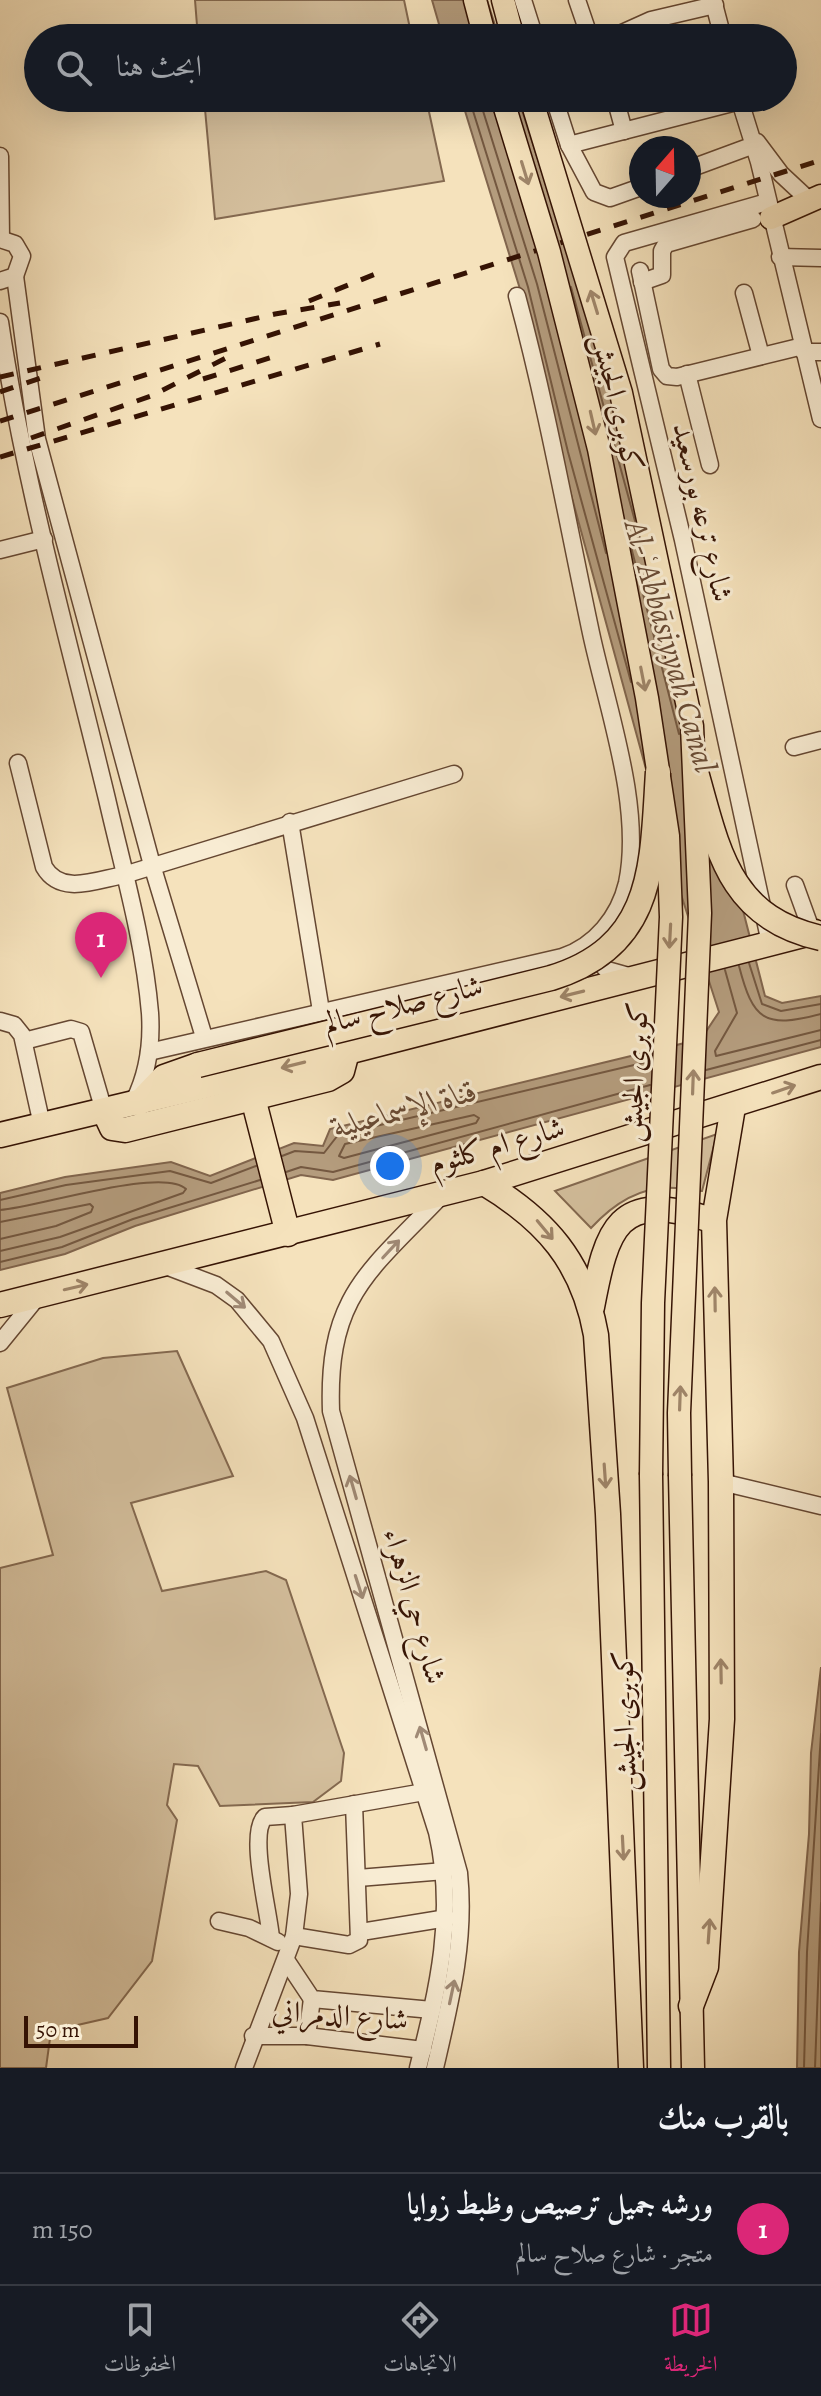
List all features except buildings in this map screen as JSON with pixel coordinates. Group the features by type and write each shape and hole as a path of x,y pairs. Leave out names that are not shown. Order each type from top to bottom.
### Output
{"highway":[{"path":"136,1104 164,1077 198,1065 551,978 599,956 628,925 645,895 651,874 658,772"},
{"path":"696,772 718,849 733,882 772,920 818,933"},
{"name":"شارع صلاح سالم","path":"0,1135 347,1052 818,933"},
{"path":"104,1111 112,1128 121,1131 255,1108 333,1077 342,1071 347,1052"},
{"name":"شارع ام كلثوم","path":"0,1305 166,1266 484,1183 821,1077"},
{"path":"691,2006 706,1967 722,1719 721,1482 714,1220 733,1107"},
{"path":"255,1108 288,1234"},
{"path":"484,1183 520,1205 549,1234 574,1267 591,1309"},
{"path":"631,2068 608,1514 591,1309 605,1244 620,1222 634,1213 653,1209 688,1212 714,1220"}],"main road":[{"path":"475,0 481,24"},
{"path":"503,0 509,24"},
{"name":"كوبرى الجيش","path":"506,112 549,252 589,405 668,836 671,917 653,1303 651,1475 659,2068"},
{"name":"كوبرى الجيش","path":"535,112 621,393 685,687 696,772 700,913 679,1413 693,2068"},
{"path":"764,213 816,199"}],"street":[{"path":"523,0 531,24"},
{"path":"577,0 585,24"},
{"path":"642,24 714,2 720,24"},
{"path":"558,112 569,145 587,183 599,196 610,198 629,191"},
{"path":"619,112 624,131"},
{"path":"569,145 694,112"},
{"path":"743,112 754,145 764,213 809,350 821,419"},
{"path":"749,127 775,166 816,199"},
{"path":"701,165 754,145"},
{"path":"0,156 1,239 15,244 22,256 8,278 35,427 152,865 204,1037"},
{"path":"764,213 671,241 662,251 662,275 641,276 663,373 672,377 761,356 809,350"},
{"name":"شارع ترعه بورسعيد","path":"764,213 624,243 615,257 683,540 770,943"},
{"path":"780,257 821,258"},
{"path":"744,293 761,356"},
{"path":"149,1052 562,957 587,946 607,926 626,884 630,832 625,786 538,375 517,296"},
{"path":"0,322 13,416 124,875 147,991 149,1052 136,1104"},
{"path":"687,374 710,465"},
{"path":"0,550 44,539"},
{"path":"62,611 81,607"},
{"path":"794,747 821,740"},
{"path":"18,763 49,876 68,885 124,875 454,774"},
{"path":"290,822 321,1011"},
{"path":"795,885 818,933"},
{"path":"587,946 607,970 622,976 639,976"},
{"path":"0,1021 14,1025 24,1041 42,1125"},
{"path":"24,1041 71,1029 81,1032 104,1111"},
{"name":"شارع حي الزهراء","path":"435,2068 458,1963 462,1915 459,1873 331,1411 332,1346 347,1304 373,1268 443,1194"},
{"name":"شارع حي الزهراء","path":"166,1266 216,1285 256,1319 271,1341 305,1418 424,1792 445,1871 447,1918 443,1962 418,2068"},
{"path":"0,1343 39,1295"},
{"path":"305,1418 331,1411"},
{"path":"721,1482 821,1506"},
{"path":"271,1938 261,1873 258,1826 265,1817 424,1792"},
{"path":"219,1921 271,1938 289,1948 353,1944 359,1940 354,1804"},
{"path":"247,2067 253,2036 289,1948 299,1894 293,1815"},
{"path":"358,1878 445,1871"},
{"path":"361,1932 447,1918"},
{"path":"289,1948 312,1999 307,2036"},
{"path":"312,1999 432,2010"},
{"name":"شارع الدمراني","path":"253,2036 307,2036 423,2050"}],"shaded area":[{"path":"195,0 404,0 409,24 197,24"},
{"path":"205,112 429,112 444,181 215,219"},
{"path":"717,1134 702,1191 663,1188 640,1193 609,1211 591,1228 555,1191"},
{"path":"177,1351 233,1476 131,1503 162,1591 266,1571 286,1580 344,1753 341,1781 313,1802 220,1806 198,1766 174,1764 167,1805 177,1820 152,1961 108,2018 51,2031 46,2068 0,2068 0,1568 53,1555 7,1388 103,1358"}],"water":[{"path":"432,0 487,0 495,24 439,24"},
{"name":"Al-ʿAbbāsiyyah Canal","path":"465,112 523,112 596,338 765,996 782,1003 821,996 821,1047 333,1180 301,1175 135,1226 65,1254 0,1270 0,1193 65,1177 171,1162 210,1176 294,1143 323,1146 330,1129 701,1039 719,1012 676,879 560,454 520,289"},
{"path":"821,1667 821,2068 797,2068 799,1952 809,1834 811,1753"}],"railway":[{"path":"0,421 821,160"},
{"path":"309,301 385,270"},
{"path":"0,377 275,314 340,303"},
{"path":"0,457 380,344"},
{"path":"31,438 151,396 230,356"},
{"path":"203,379 276,356"},
{"path":"0,392 41,378"}],"place":[{"name":"ورشه جميل ترصيص وظبط زوايا","path":"101,978"}],"water label":[{"name":"قناة الإسماعيلية","path":"405,1108"}]}
